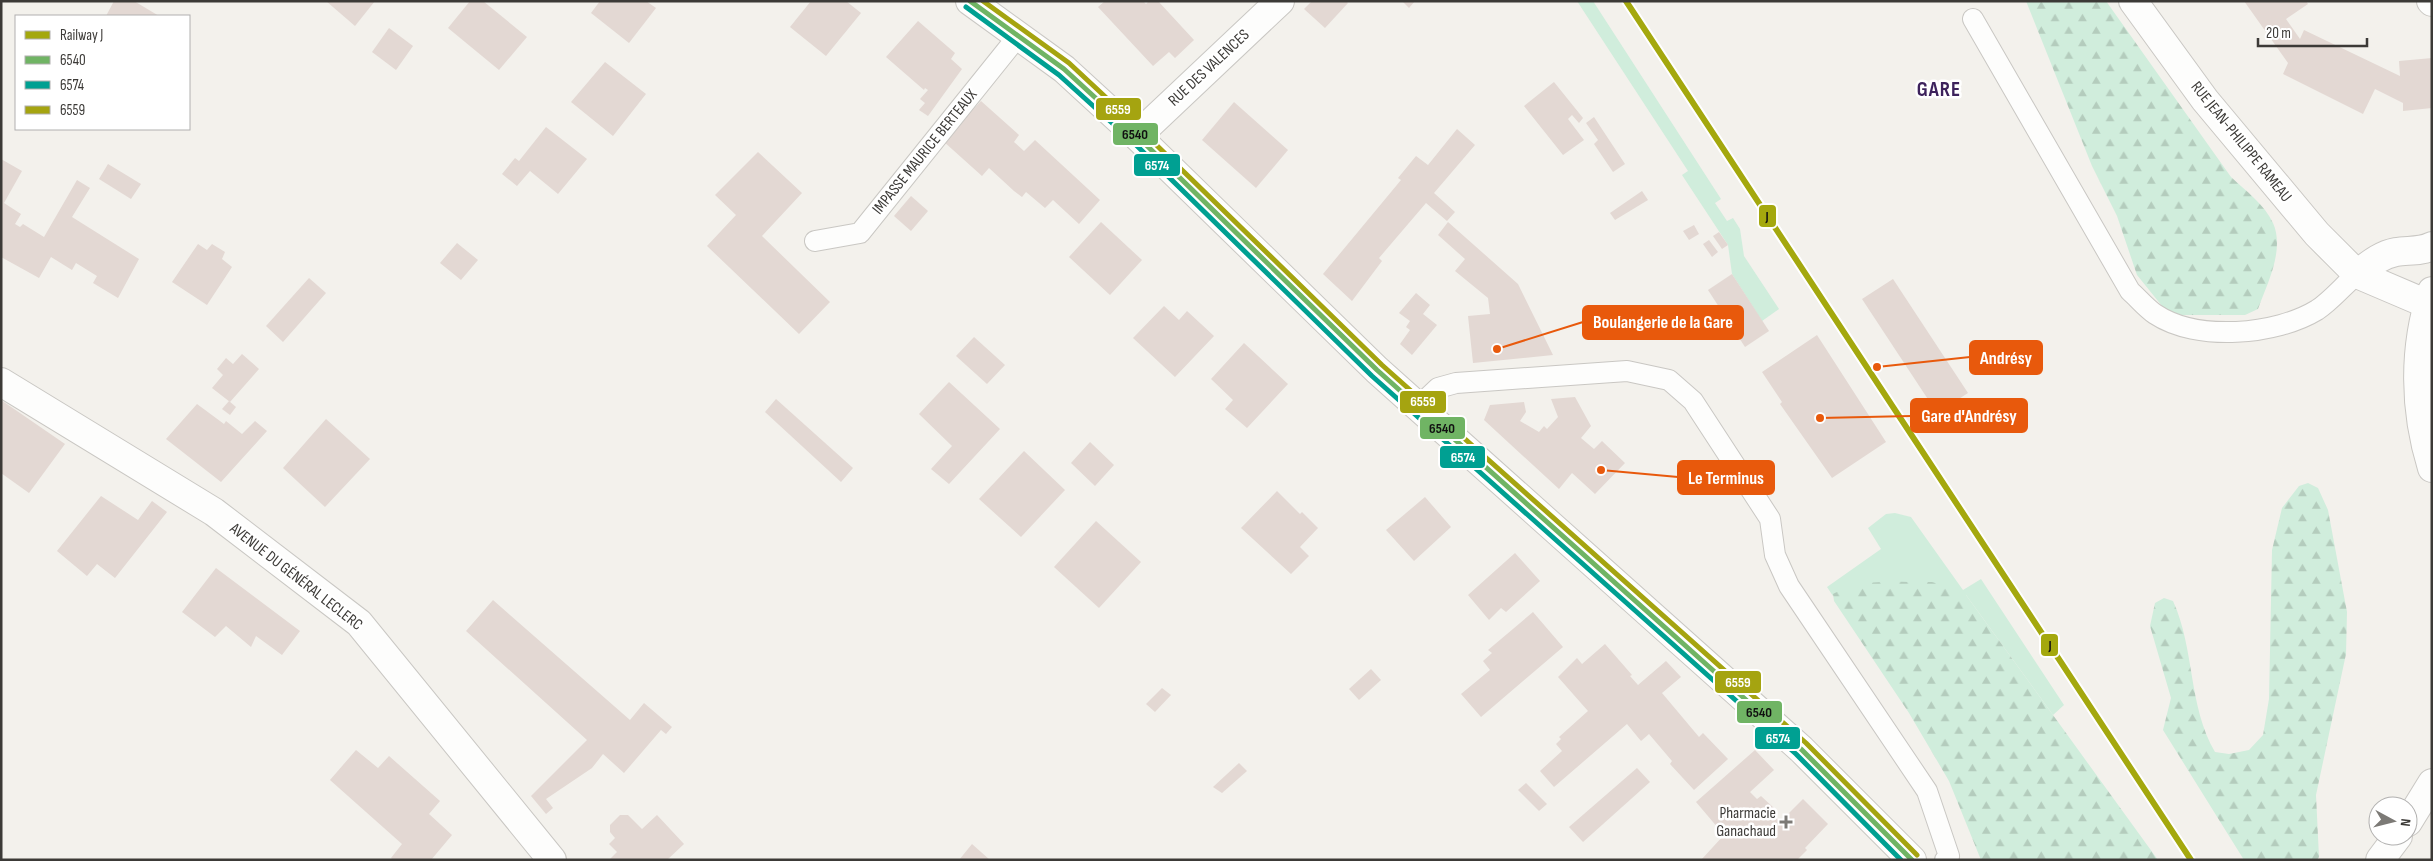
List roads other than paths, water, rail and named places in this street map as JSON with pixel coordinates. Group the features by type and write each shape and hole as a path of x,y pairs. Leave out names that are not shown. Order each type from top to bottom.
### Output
{"street":[{"path":"970,1 1064,69 1137,136 1377,370 1801,750 1912,860"},
{"name":"RUE DES VALENCES","path":"1137,136 1280,1"},
{"name":"RUE JEAN-PHILIPPE RAMEAU","path":"2133,1 2204,100 2317,234 2357,274 2430,301"},
{"path":"2357,274 2375,260 2393,252 2429,251"},
{"path":"2430,301 2419,351 2417,385 2420,416 2432,468"},
{"name":"AVENUE DU GÉNÉRAL LECLERC","path":"1,382 214,512 359,623 552,860"},
{"path":"2418,806 2432,784"},
{"path":"2380,860 2390,846"}],"lane":[{"path":"1973,19 2130,291 2155,314 2180,326 2212,331 2249,332 2277,327 2317,310 2357,274"},
{"name":"IMPASSE MAURICE BERTEAUX","path":"815,241 860,232 1019,35"},
{"path":"1419,406 1438,388 1456,382 1627,371 1669,380 1693,401 1770,519 1775,555 1789,586 1928,791 1947,844 1949,856 1945,860"}],"rail line":[{"name":"J","path":"1626,1 2191,860"}],"place":[{"name":"Boulangerie de la Gare","path":"1497,349"},
{"name":"Andrésy","path":"1877,367"},
{"name":"Gare d'Andrésy","path":"1820,418"},
{"name":"Le Terminus","path":"1601,470"},
{"name":"Pharmacie Ganachaud","path":"1786,822"}],"district":[{"name":"GARE","path":"1939,89"}]}
